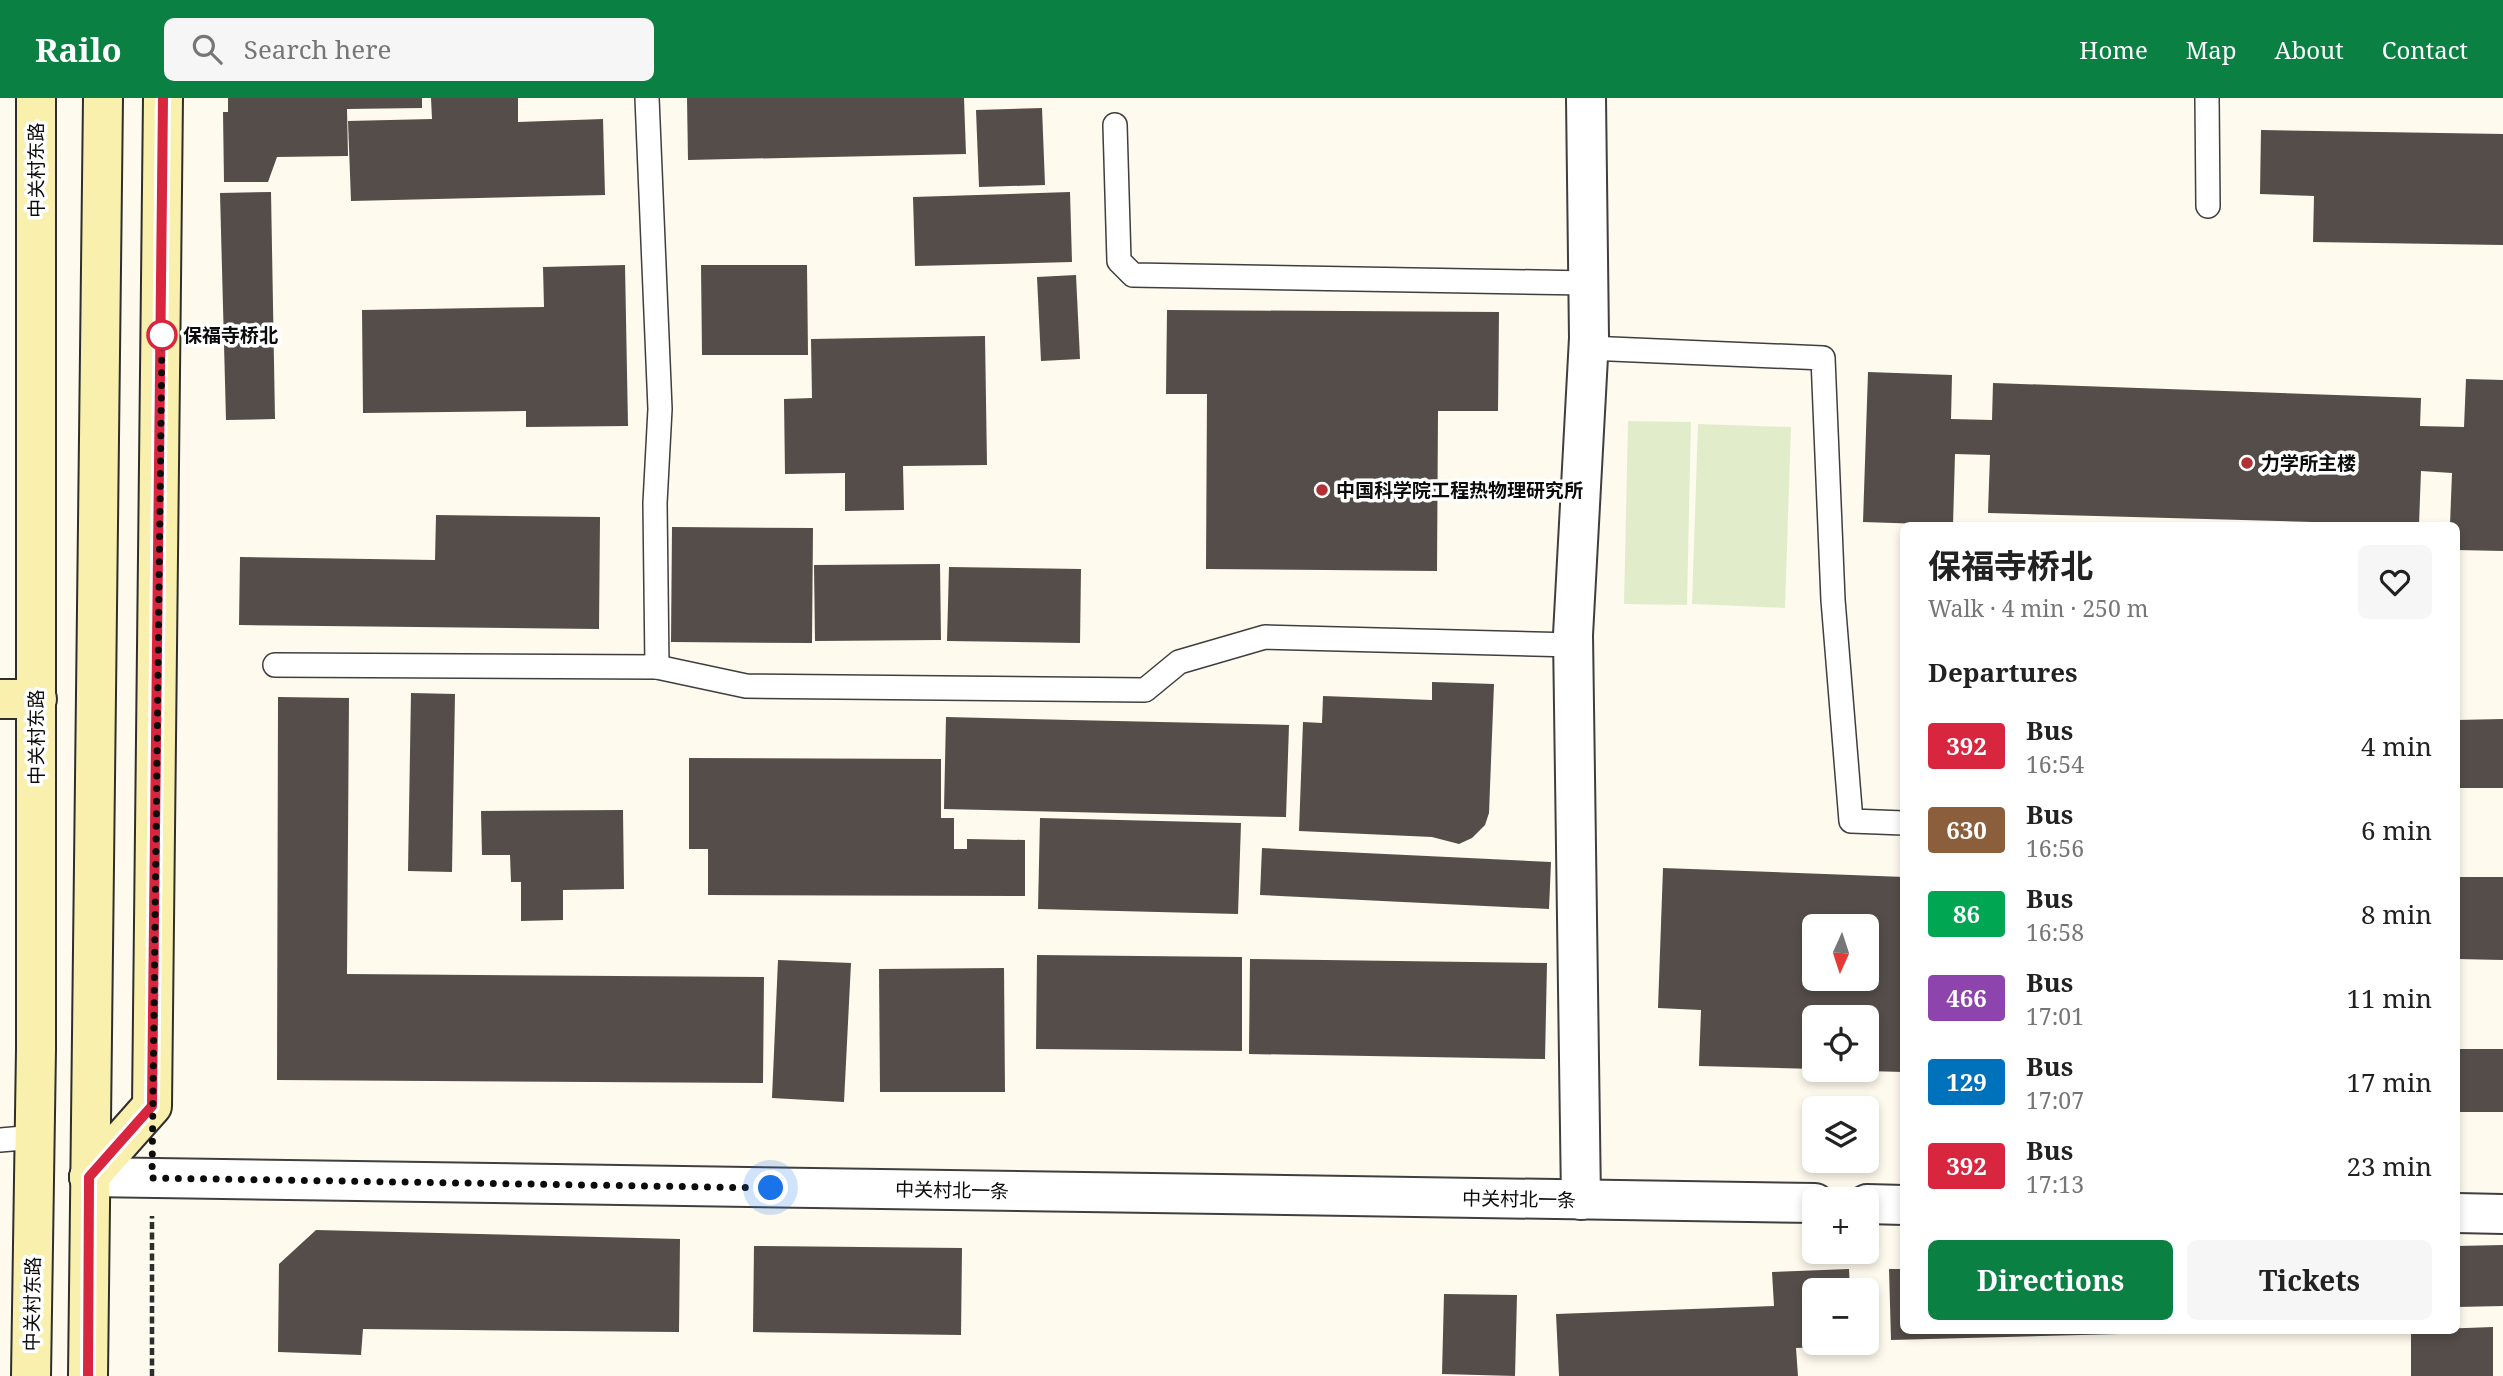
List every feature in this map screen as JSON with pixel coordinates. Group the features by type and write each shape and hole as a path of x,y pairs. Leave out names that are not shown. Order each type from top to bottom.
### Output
{"main road":[{"name":"中关村东路","path":"31,1376 17,1138 18,699 36,98"},
{"path":"88,1376 103,98"},
{"path":"89,1177 152,1106 163,98"}],"street":[{"path":"1580,1200 1574,645 1588,348 1586,98"},
{"name":"中关村北一条","path":"89,1177 1802,1203"},
{"path":"1879,1204 1900,1205"},
{"path":"2460,1213 2503,1214"}],"lane":[{"path":"647,98 660,409 654,503 657,667"},
{"path":"2207,98 2208,206"},
{"path":"1115,125 1119,261 1133,275 1588,283"},
{"path":"1588,348 1823,358 1833,600 1851,821 1900,822"},
{"path":"275,665 657,667 746,685 1145,691 1179,662 1265,638 1574,645"}],"path":[{"path":"152,1178 152,1376"}],"green space":[{"path":"1628,421 1691,422 1687,605 1624,604"},
{"path":"1698,424 1791,427 1785,608 1692,604"}],"building":[{"path":"228,98 422,98 422,108 347,109 348,156 277,157 268,182 224,182 223,112 228,112"},
{"path":"431,98 518,98 518,122 603,119 605,195 351,201 348,121 432,119"},
{"path":"687,98 964,98 966,154 688,160"},
{"path":"1042,108 1045,185 979,187 976,110"},
{"path":"2261,130 2503,134 2503,245 2313,242 2314,196 2260,194"},
{"path":"271,192 275,419 226,420 220,193"},
{"path":"1070,192 1072,262 915,266 913,197"},
{"path":"625,265 628,426 526,427 526,411 363,413 362,310 544,307 543,267"},
{"path":"701,265 807,265 808,355 702,355"},
{"path":"1076,275 1080,359 1041,361 1037,277"},
{"name":"中国科学院工程热物理研究所","path":"1167,310 1499,312 1498,411 1438,411 1437,571 1206,569 1207,394 1166,394"},
{"path":"985,336 987,465 903,466 904,510 845,511 845,473 785,474 784,399 812,398 811,339"},
{"name":"力学所主楼","path":"1868,372 1952,375 1951,419 1992,420 1993,383 2421,398 2420,426 2464,427 2466,379 2503,380 2503,551 2460,550 2460,522 2450,522 2452,473 2421,471 2419,522 2311,522 1988,513 1990,455 1955,454 1953,522 1863,522"},
{"path":"436,515 600,517 599,629 239,625 240,557 435,560"},
{"path":"672,527 813,528 812,643 671,642"},
{"path":"940,564 941,640 815,641 814,565"},
{"path":"949,567 1081,569 1080,643 947,641"},
{"path":"1432,682 1494,684 1489,813 1485,825 1472,838 1459,844 1432,837 1299,831 1303,722 1322,723 1323,696 1432,700"},
{"path":"411,693 455,694 452,872 408,871"},
{"path":"278,697 349,698 347,974 764,977 763,1083 277,1080"},
{"path":"946,717 1289,725 1286,817 944,809"},
{"path":"2503,719 2503,788 2460,788 2460,720"},
{"path":"689,758 941,759 941,818 954,818 954,849 967,849 967,839 1025,840 1025,896 708,895 708,849 689,849"},
{"path":"623,810 624,889 563,890 563,920 521,921 521,882 511,882 510,855 482,855 481,811"},
{"path":"1040,818 1241,823 1238,914 1038,909"},
{"path":"1262,848 1551,862 1549,909 1260,895"},
{"path":"1663,868 1900,877 1900,1072 1879,1071 1879,1005 1802,1005 1802,1069 1699,1066 1701,1010 1658,1008"},
{"path":"2460,877 2503,877 2503,960 2460,959"},
{"path":"1037,955 1242,957 1242,1051 1036,1049"},
{"path":"1250,959 1547,963 1545,1059 1249,1054"},
{"path":"778,960 851,963 844,1102 772,1098"},
{"path":"1004,968 1005,1092 880,1092 879,969"},
{"path":"2460,1049 2503,1049 2503,1112 2460,1112"},
{"path":"316,1230 680,1239 679,1332 363,1329 361,1355 278,1352 279,1264"},
{"path":"2503,1245 2503,1306 2460,1307 2460,1246"},
{"path":"754,1246 962,1248 961,1335 753,1332"},
{"path":"1849,1269 1849,1278 1802,1278 1802,1348 1796,1348 1798,1376 1559,1376 1556,1314 1774,1306 1772,1272"},
{"path":"1889,1269 1900,1269 1900,1334 2122,1334 1891,1340"},
{"path":"1444,1294 1517,1295 1515,1376 1442,1374"},
{"path":"2493,1327 2493,1376 2411,1376 2411,1334 2460,1334 2460,1328"}],"bus line":[{"name":"392","path":"88,1376 89,1177 152,1106 163,98"}],"place":[{"name":"保福寺桥北","path":"162,335"},
{"name":"力学所主楼","path":"2247,463"},
{"name":"中国科学院工程热物理研究所","path":"1322,490"}],"route":[{"path":"162,335 152,1178 771,1188"}]}
